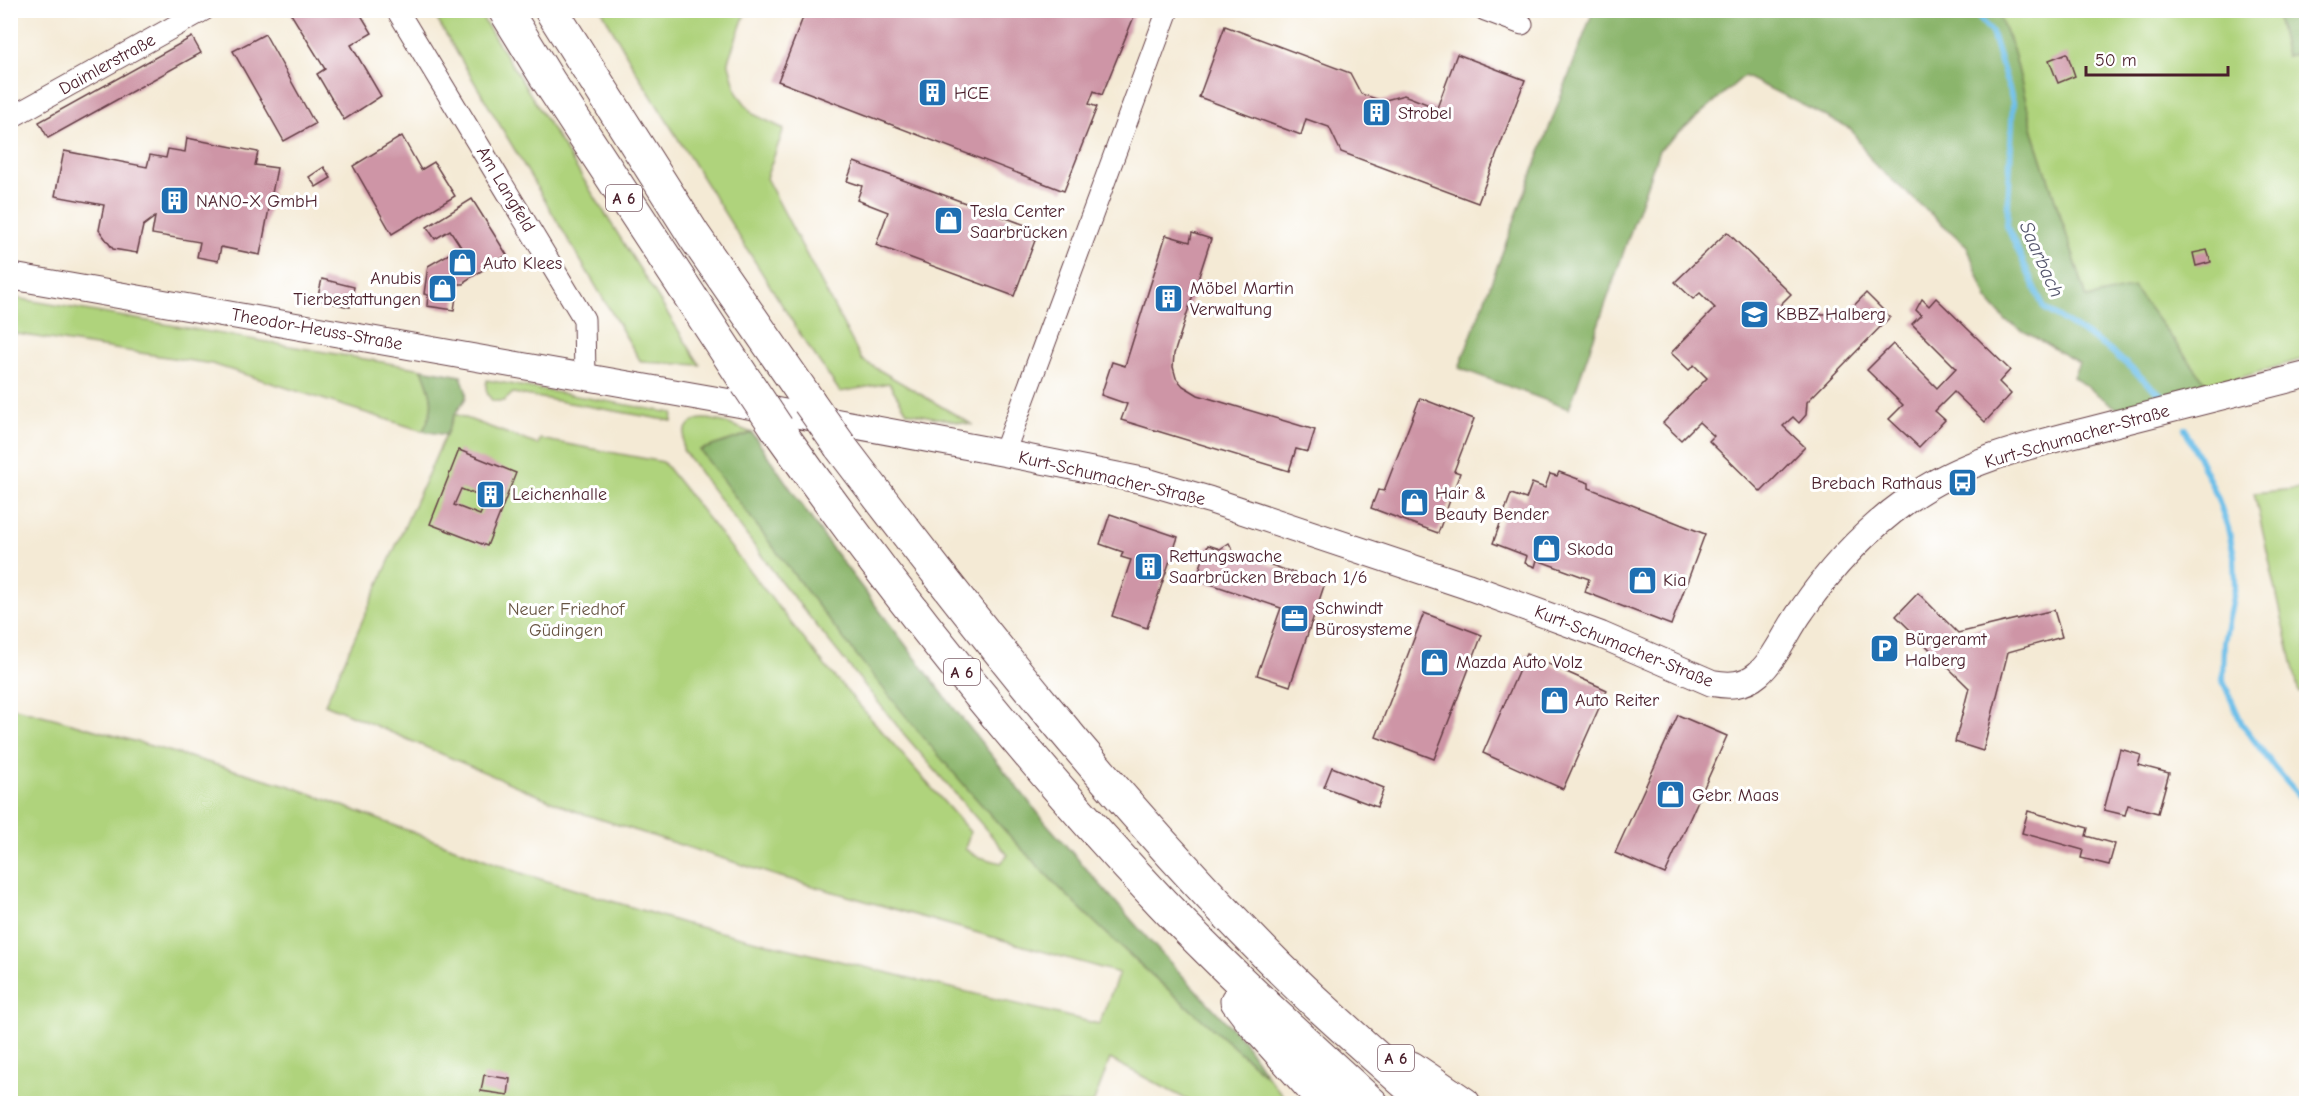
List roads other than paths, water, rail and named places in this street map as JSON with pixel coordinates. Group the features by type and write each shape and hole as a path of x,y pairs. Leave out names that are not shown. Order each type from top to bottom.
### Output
{"highway":[{"name":"A 6","path":"505,10 548,80 747,384 865,549 974,686 1092,826 1163,904 1315,1052 1372,1104"},
{"name":"A 6","path":"551,10 695,237 809,402 840,446 1003,657 1125,801 1217,904 1327,1013 1429,1104"},
{"path":"1163,904 1253,1022 1327,1104"},
{"name":"A 6","path":"1327,1013 1464,1104"}],"street":[{"name":"Daimlerstraße","path":"10,118 204,10"},
{"name":"Am Langfeld","path":"397,10 584,319 585,377"},
{"name":"Kurt-Schumacher-Straße","path":"1004,453 1168,10"},
{"path":"1485,10 1522,24"},
{"name":"Theodor-Heuss-Straße","path":"10,276 622,384"},
{"name":"Kurt-Schumacher-Straße","path":"622,384 1004,453 1145,482 1210,500 1418,569 1567,622 1712,683 1738,685 1757,675 1767,664 1801,610 1844,557 1877,524 1926,488 1994,456 2307,375"}],"waterway":[{"name":"Saarbach","path":"1973,10 1992,33 2013,102 2007,226 2044,308 2109,349 2166,399"},
{"name":"Saarbach","path":"2185,429 2217,496 2234,555 2235,587 2224,642 2223,681 2242,724 2306,804"}],"place":[{"name":"HCE","path":"933,93"},
{"name":"Strobel","path":"1377,113"},
{"name":"NANO-X GmbH","path":"175,201"},
{"name":"Tesla Center Saarbrücken","path":"949,221"},
{"name":"Auto Klees","path":"462,263"},
{"name":"Anubis Tierbestattungen","path":"442,288"},
{"name":"Möbel Martin Verwaltung","path":"1169,298"},
{"name":"KBBZ Halberg","path":"1755,314"},
{"name":"Brebach Rathaus","path":"1963,483"},
{"name":"Leichenhalle","path":"491,494"},
{"name":"Hair & Beauty Bender","path":"1414,503"},
{"name":"Skoda","path":"1546,549"},
{"name":"Rettungswache Saarbrücken Brebach 1/6","path":"1148,566"},
{"name":"Kia","path":"1642,580"},
{"name":"Schwindt Bürosysteme","path":"1294,618"},
{"name":"Bürgeramt Halberg","path":"1884,649"},
{"name":"Mazda Auto Volz","path":"1435,662"},
{"name":"Auto Reiter","path":"1554,700"},
{"name":"Gebr. Maas","path":"1671,795"}],"park label":[{"name":"Neuer Friedhof Güdingen","path":"566,619"}]}
